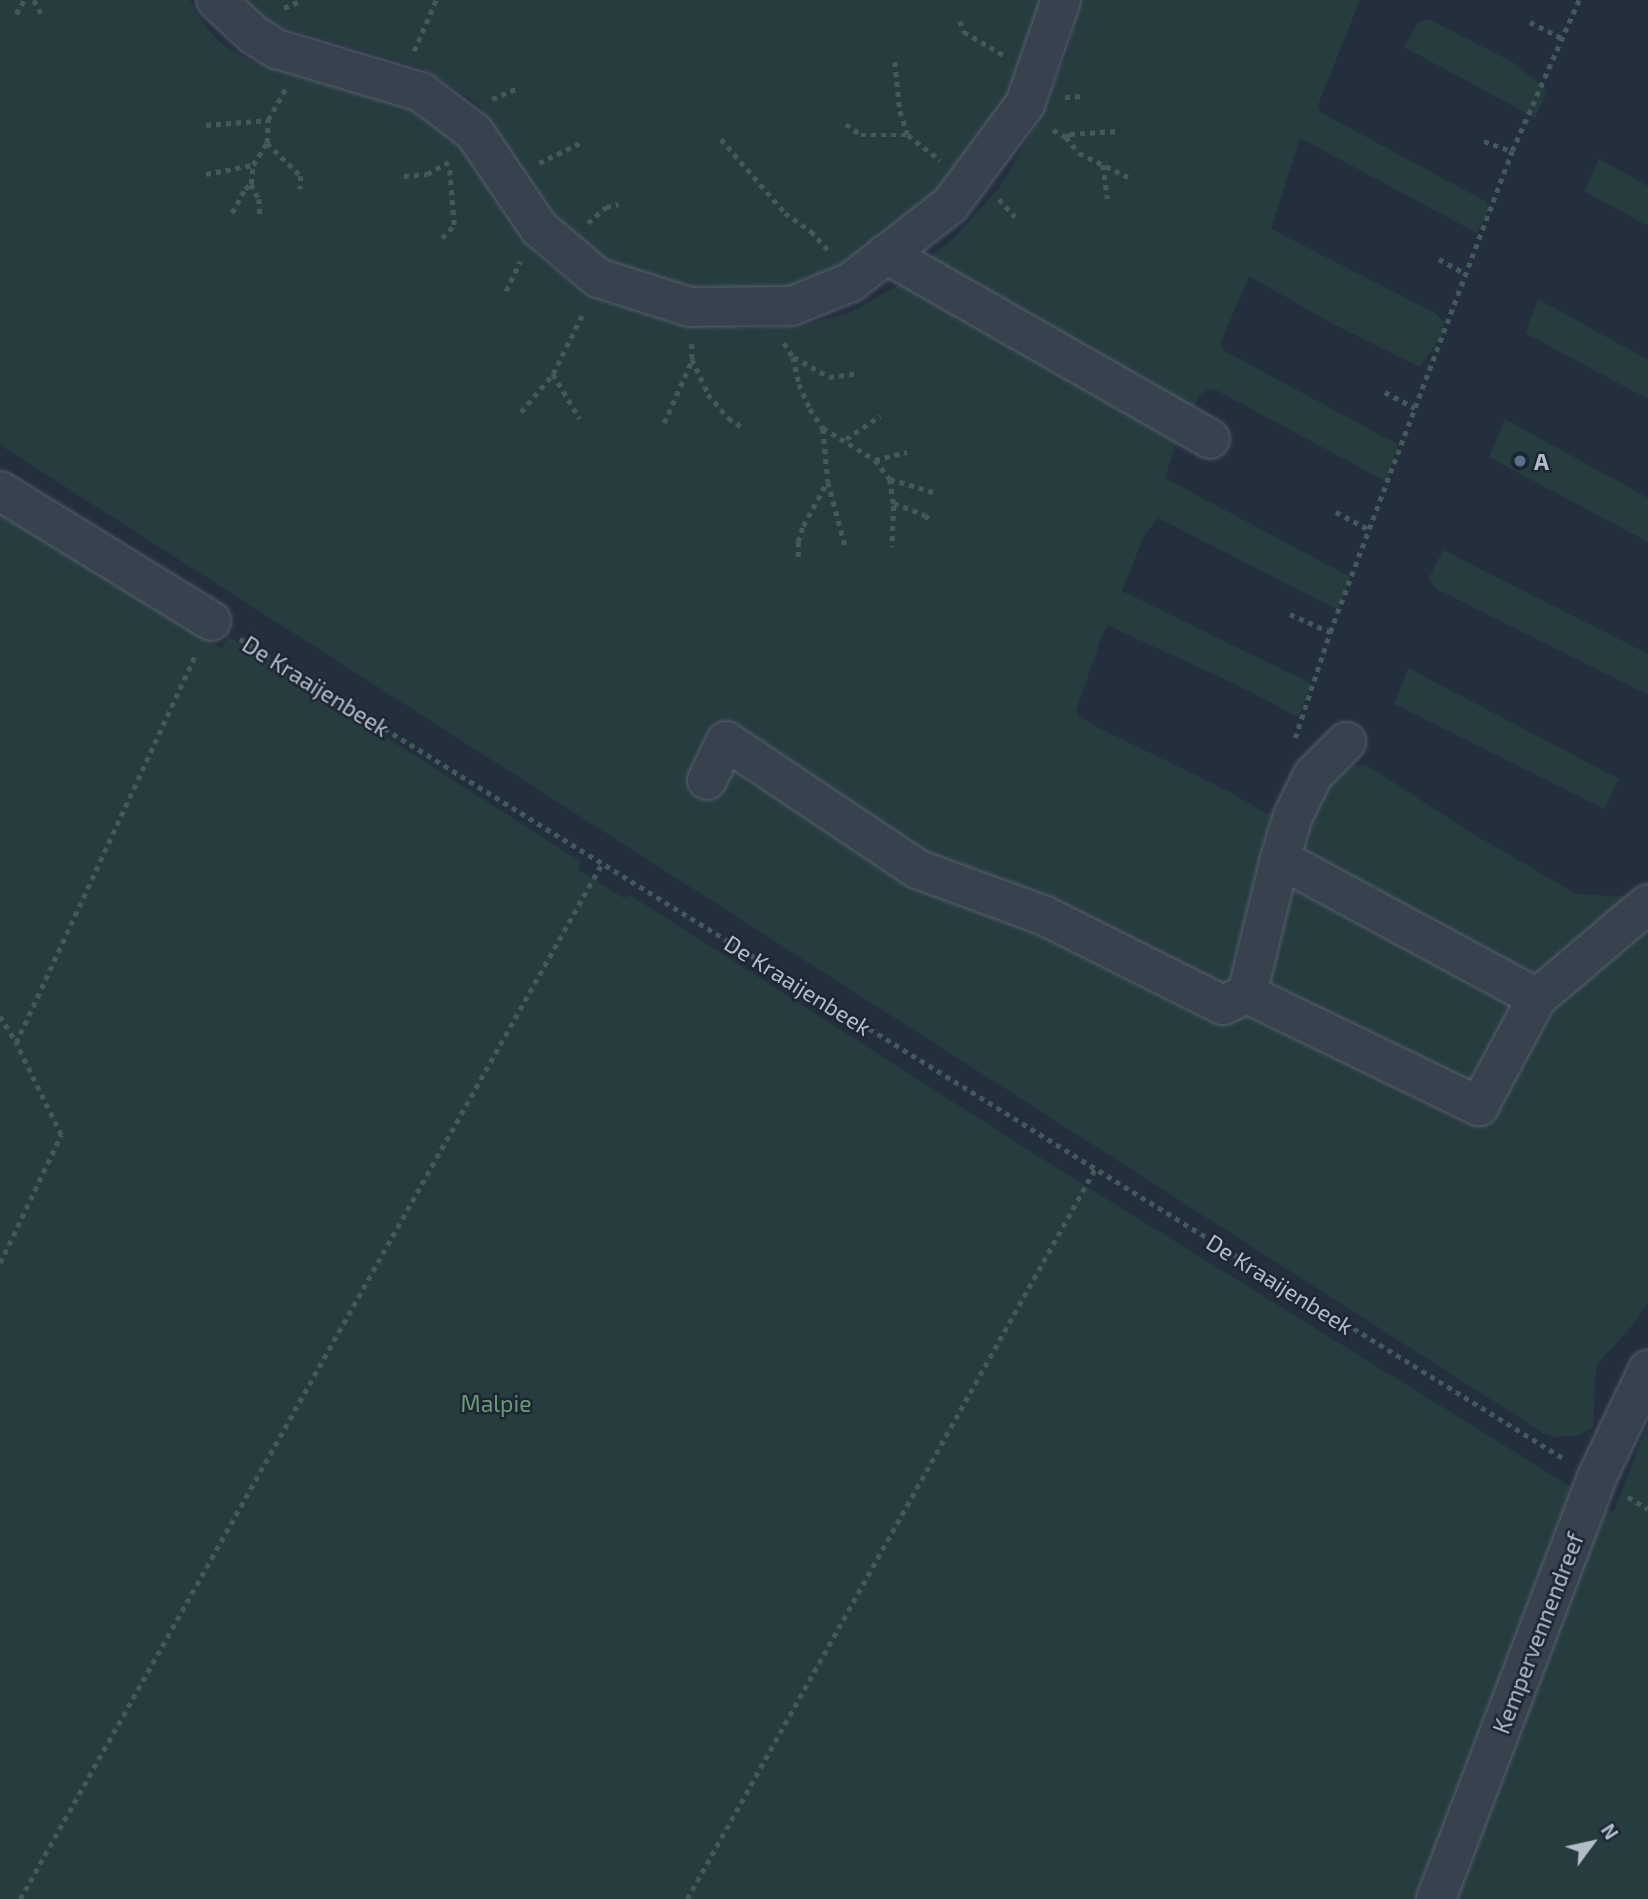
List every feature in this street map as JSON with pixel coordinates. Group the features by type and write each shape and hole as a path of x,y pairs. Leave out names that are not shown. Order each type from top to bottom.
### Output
{"street":[{"path":"216,0 255,36 277,49 421,92 474,132 539,228 598,278 685,305 762,306 792,306 851,282 950,205 1018,113 1037,72 1061,0"},
{"path":"886,254 1210,439"},
{"path":"0,491 211,621"},
{"path":"707,780 726,741 918,869 1043,915 1223,1005 1247,995 1479,1106 1537,998 1648,904"},
{"path":"1247,995 1293,816 1313,775 1346,743"},
{"path":"1280,859 1537,998"},
{"name":"Kempervennendreef","path":"1436,1899 1596,1479 1648,1370"}],"path":[{"path":"16,14 24,0"},
{"path":"34,0 43,17"},
{"path":"400,85 436,0"},
{"path":"1293,744 1330,632 1512,151 1578,0"},
{"path":"960,21 964,32 981,45 1037,72"},
{"path":"1530,22 1562,38"},
{"path":"260,214 259,198 251,184 253,165 267,144 268,121 302,57"},
{"path":"895,62 900,111 908,135 968,181"},
{"path":"1018,113 1066,137 1079,153 1128,177"},
{"path":"206,125 268,121"},
{"path":"846,124 861,135 908,135"},
{"path":"1066,137 1118,131"},
{"path":"721,139 785,213 823,242 851,282"},
{"path":"1484,141 1512,151"},
{"path":"509,183 554,153 582,142"},
{"path":"267,144 300,176 300,189"},
{"path":"404,176 427,174 453,160 449,166 454,225 442,238"},
{"path":"206,174 253,165"},
{"path":"1103,165 1108,199"},
{"path":"232,213 244,189 251,184"},
{"path":"1439,259 1466,274"},
{"path":"521,412 553,374 569,346 598,278"},
{"path":"685,305 690,321 692,359 718,408 745,429"},
{"path":"762,306 793,357 799,384 823,428 828,482 845,545"},
{"path":"793,357 829,377 855,374"},
{"path":"664,423 692,359"},
{"path":"553,374 580,419"},
{"path":"1385,392 1415,408"},
{"path":"845,439 880,416"},
{"path":"823,428 845,439 875,460 890,479 894,503 892,547"},
{"path":"875,460 907,452"},
{"path":"890,479 936,493"},
{"path":"798,556 798,542 803,526 828,482"},
{"path":"894,503 925,515 931,522"},
{"path":"1336,512 1370,530"},
{"path":"1290,614 1330,632"},
{"path":"16,1043 211,621"},
{"name":"De Kraaijenbeek","path":"211,621 1596,1479"},
{"path":"20,1899 602,863"},
{"path":"0,1016 61,1135 0,1264"},
{"path":"687,1899 1095,1170"}],"green space":[{"path":"0,0 190,0 200,19 219,42 246,59 419,111 472,155 536,253 569,281 611,303 683,322 749,329 801,326 851,312 895,287 955,237 1000,187 1035,126 1067,55 1079,0 1360,0 1318,105 1320,112 1485,201 1489,207 1477,233 1300,138 1271,229 1435,313 1444,322 1443,334 1420,367 1335,325 1249,276 1221,342 1223,350 1397,444 1387,482 1216,390 1208,389 1198,398 1180,432 1165,478 1350,577 1338,610 1158,518 1144,536 1122,591 1312,684 1298,717 1237,685 1109,626 1104,630 1076,711 1078,716 1097,727 1228,791 1267,814 1306,794 1340,768 1365,764 1473,834 1577,894 1648,898 1648,1302 1634,1323 1596,1366 1593,1427 1576,1436 1553,1437 1543,1433 0,445"},
{"path":"239,0 1041,0 999,120 934,210 848,271 752,296 711,295 609,264 557,221 478,104 424,69 272,24"},
{"path":"1429,19 1514,63 1547,90 1535,118 1404,47 1419,22"},
{"path":"1599,159 1648,186 1648,226 1584,191"},
{"path":"1538,299 1648,360 1648,399 1525,333"},
{"path":"1505,419 1648,498 1648,542 1489,457"},
{"name":"Malpie","path":"0,485 182,623 222,648 228,636 581,862 578,870 624,898 630,895 1039,1157 1613,1513 1648,1423 1648,1899 0,1899"},
{"path":"1443,550 1648,654 1648,695 1435,588 1429,578"},
{"path":"1408,668 1619,779 1604,809 1394,704"}],"place":[{"name":"A","path":"1520,461"}]}
